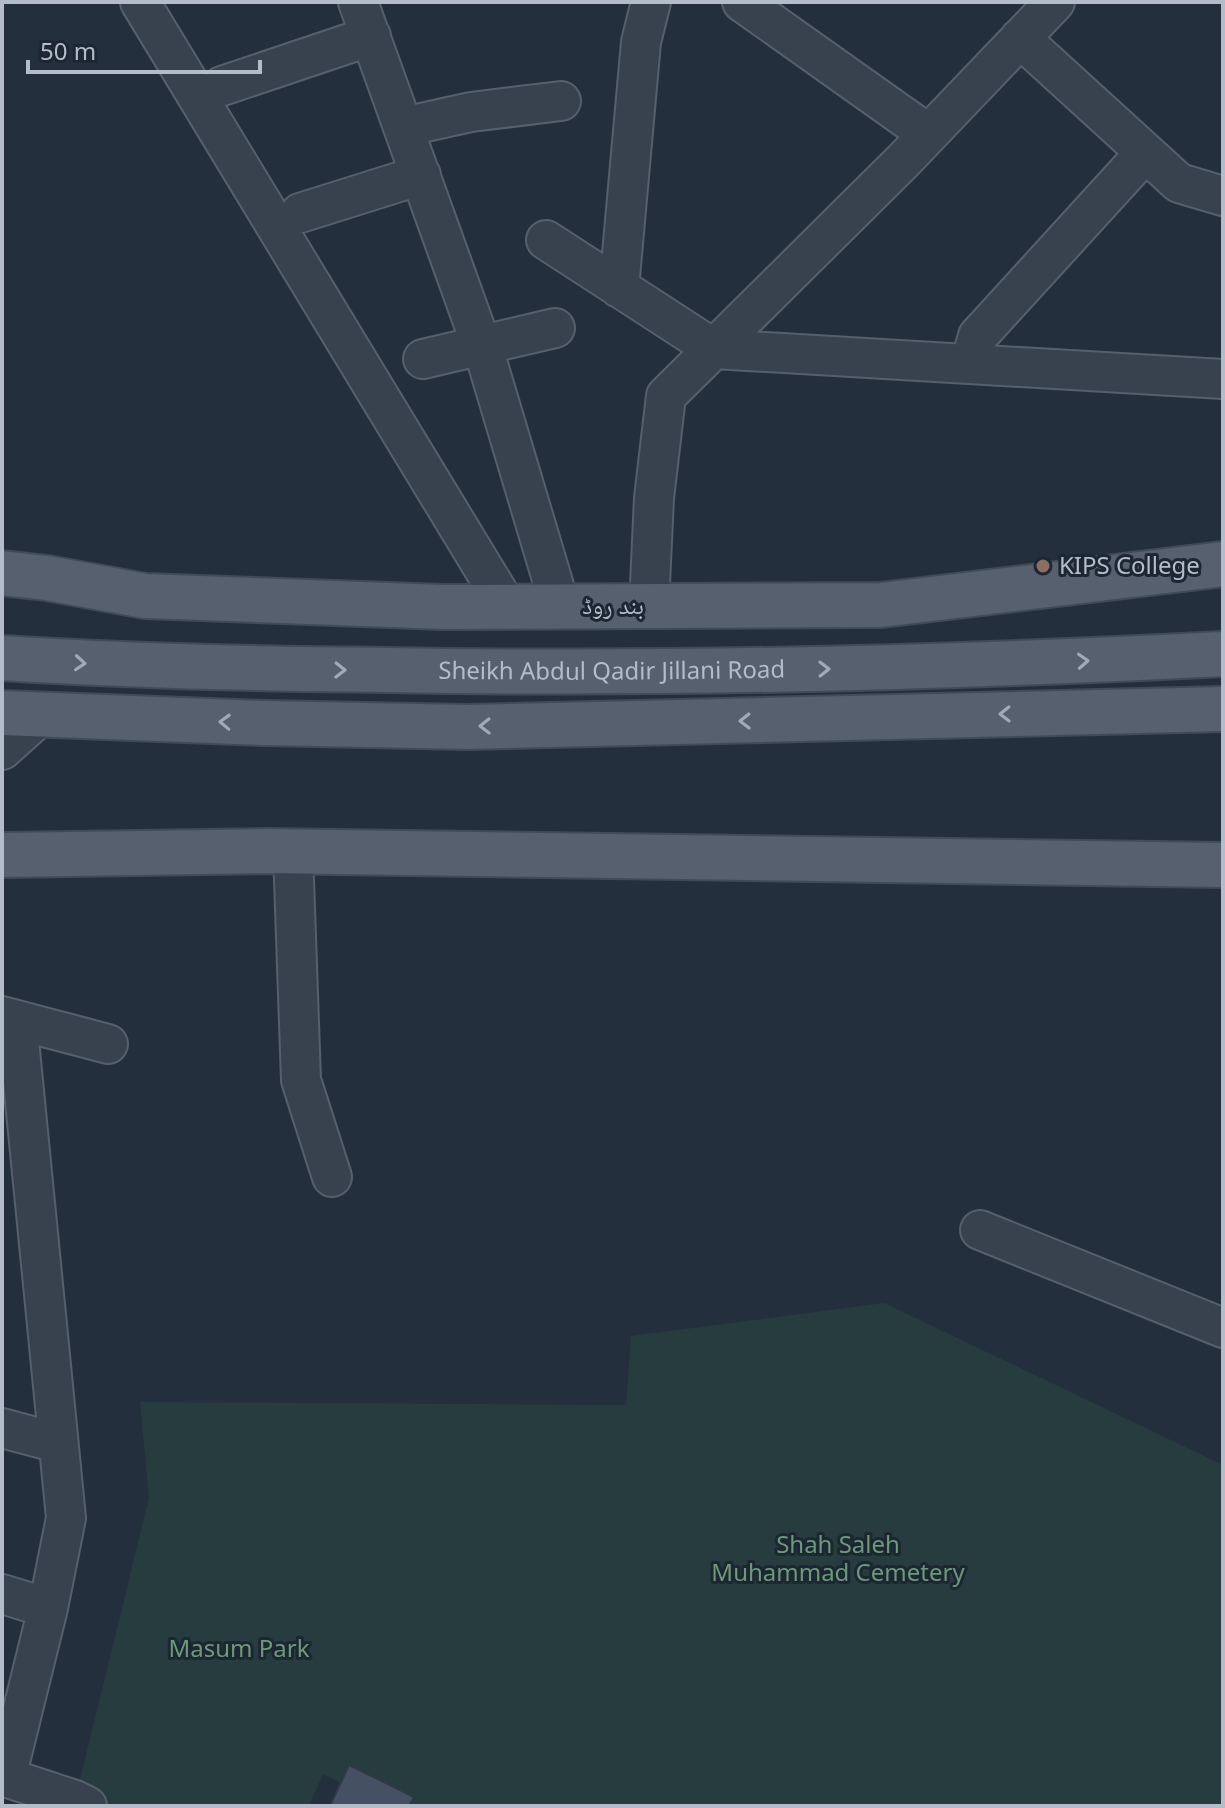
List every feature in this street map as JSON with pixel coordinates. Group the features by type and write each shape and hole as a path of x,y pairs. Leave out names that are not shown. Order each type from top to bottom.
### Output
{"main road":[{"name":"بند روڈ","path":"2,573 145,596 443,607 881,605 1223,564"},
{"name":"Sheikh Abdul Qadir Jillani Road","path":"2,658 134,667 585,673 1018,665 1223,654"},
{"name":"Sheikh Abdul Qadir Jillani Road","path":"21,714 468,727 1223,709"},
{"path":"2,855 293,851 1223,865"}],"street":[{"path":"140,2 507,607"},
{"path":"619,288 641,42 651,2"},
{"path":"742,2 928,134"},
{"path":"649,606 654,498 666,396 928,134 1031,16 1145,153 1179,183 1223,196"},
{"path":"222,86 364,19 482,345 560,606"},
{"path":"403,127 471,112 561,101"},
{"path":"970,364 978,336 1145,153"},
{"path":"300,213 421,175"},
{"path":"546,240 714,349 1223,379"},
{"path":"423,359 555,328"},
{"path":"2,750 21,714"},
{"path":"293,851 301,1080 332,1177"},
{"path":"78,1804 4,1777 48,1608 66,1518 9,1018 108,1044"},
{"path":"980,1230 1223,1328"},
{"path":"2,1428 58,1443"},
{"path":"2,1594 48,1608"}],"green space":[{"name":"Shah Saleh Muhammad Cemetery","path":"884,1303 1223,1465 1223,1806 388,1806 323,1774 309,1806 87,1806 75,1800 149,1498 140,1402 626,1405 631,1336"}],"building":[{"path":"349,1765 414,1797 409,1806 330,1806"}],"place":[{"name":"KIPS College","path":"1043,566"}],"park label":[{"name":"Masum Park","path":"239,1649"}]}
